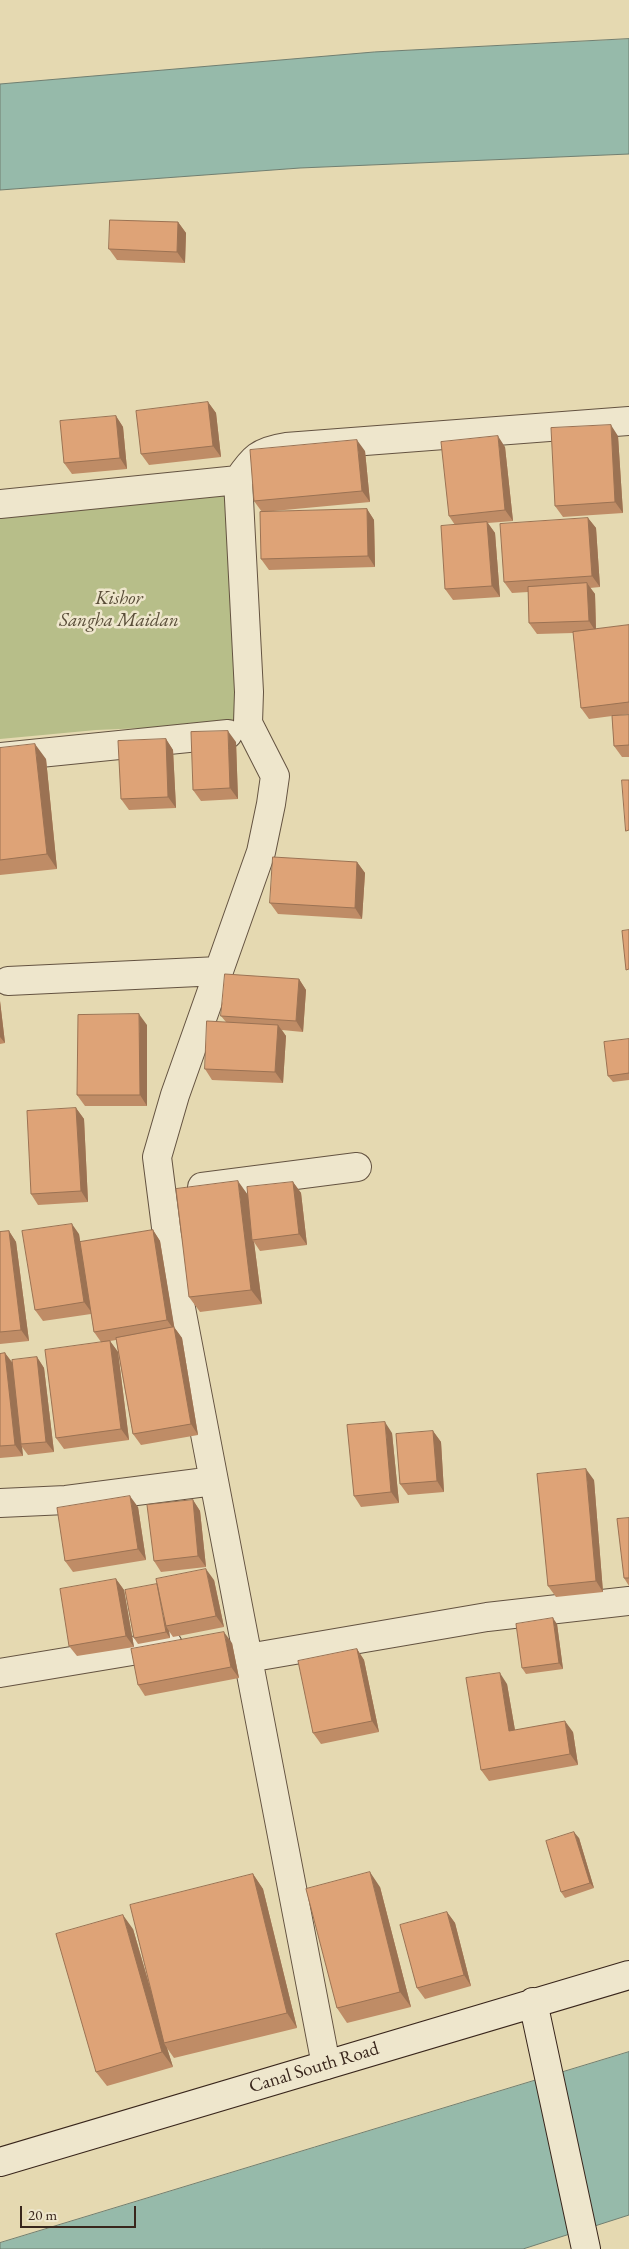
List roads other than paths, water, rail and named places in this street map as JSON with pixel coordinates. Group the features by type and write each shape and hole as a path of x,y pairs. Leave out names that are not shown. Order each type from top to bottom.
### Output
{"street":[{"path":"326,2065 167,1235 157,1157 174,1095 262,852 272,804 275,776 248,723 238,480 257,456 271,450 286,447 629,421"},
{"path":"0,504 238,480"},
{"path":"0,757 252,731"},
{"path":"8,981 219,971"},
{"path":"161,1192 357,1166"},
{"path":"0,1503 66,1500 214,1481"},
{"path":"0,1673 204,1638 246,1645 629,1601"},
{"name":"Canal South Road","path":"0,2162 532,2002 629,1975"},
{"path":"532,2002 586,2249"}],"park label":[{"name":"Kishor Sangha Maidan","path":"119,610"}]}
